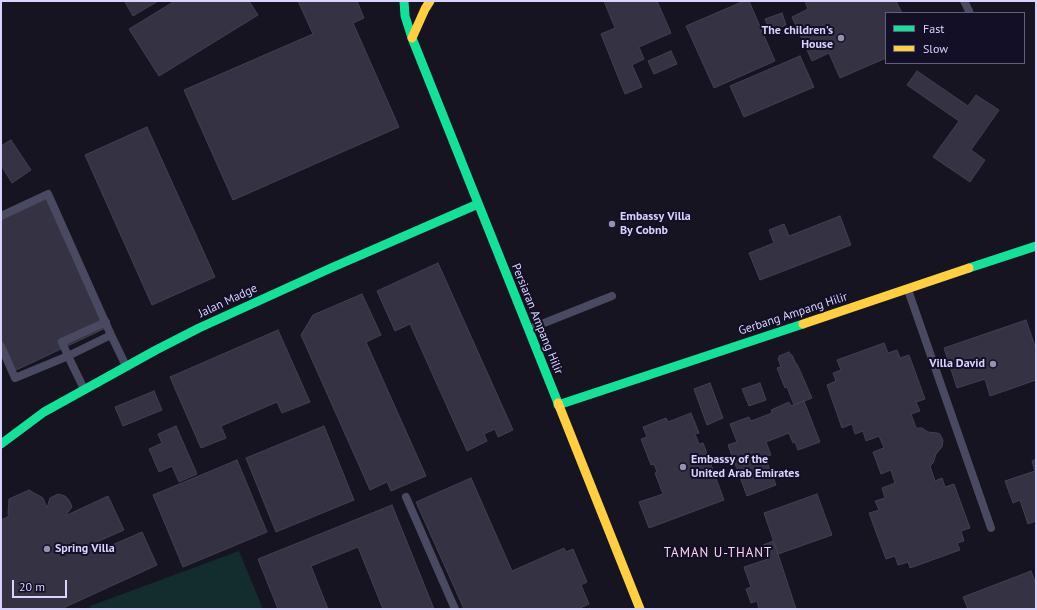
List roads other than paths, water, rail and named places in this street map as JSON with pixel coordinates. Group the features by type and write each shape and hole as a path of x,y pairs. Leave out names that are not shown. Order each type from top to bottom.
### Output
{"street":[{"name":"Persiaran Ampang Hilir","path":"404,1 405,16 412,38 640,609"},
{"path":"412,38 430,1"},
{"name":"Jalan Madge","path":"1,444 44,412 199,328 331,268 478,204"},
{"name":"Gerbang Ampang Hilir","path":"558,405 1036,246"}],"lane":[{"path":"964,1 969,12"},
{"path":"1,216 48,194 126,367"},
{"path":"908,289 991,528"},
{"path":"528,329 612,296"},
{"path":"84,390 62,342 106,322"},
{"path":"1,346 15,378 68,356 111,335"},
{"path":"406,496 455,609"}],"place":[{"name":"The children's House","path":"841,38"},
{"name":"Embassy Villa By Cobnb","path":"612,224"},
{"name":"Villa David","path":"993,364"},
{"name":"Embassy of the United Arab Emirates","path":"683,467"},
{"name":"Spring Villa","path":"47,549"}],"district":[{"name":"TAMAN U-THANT","path":"718,553"}]}
